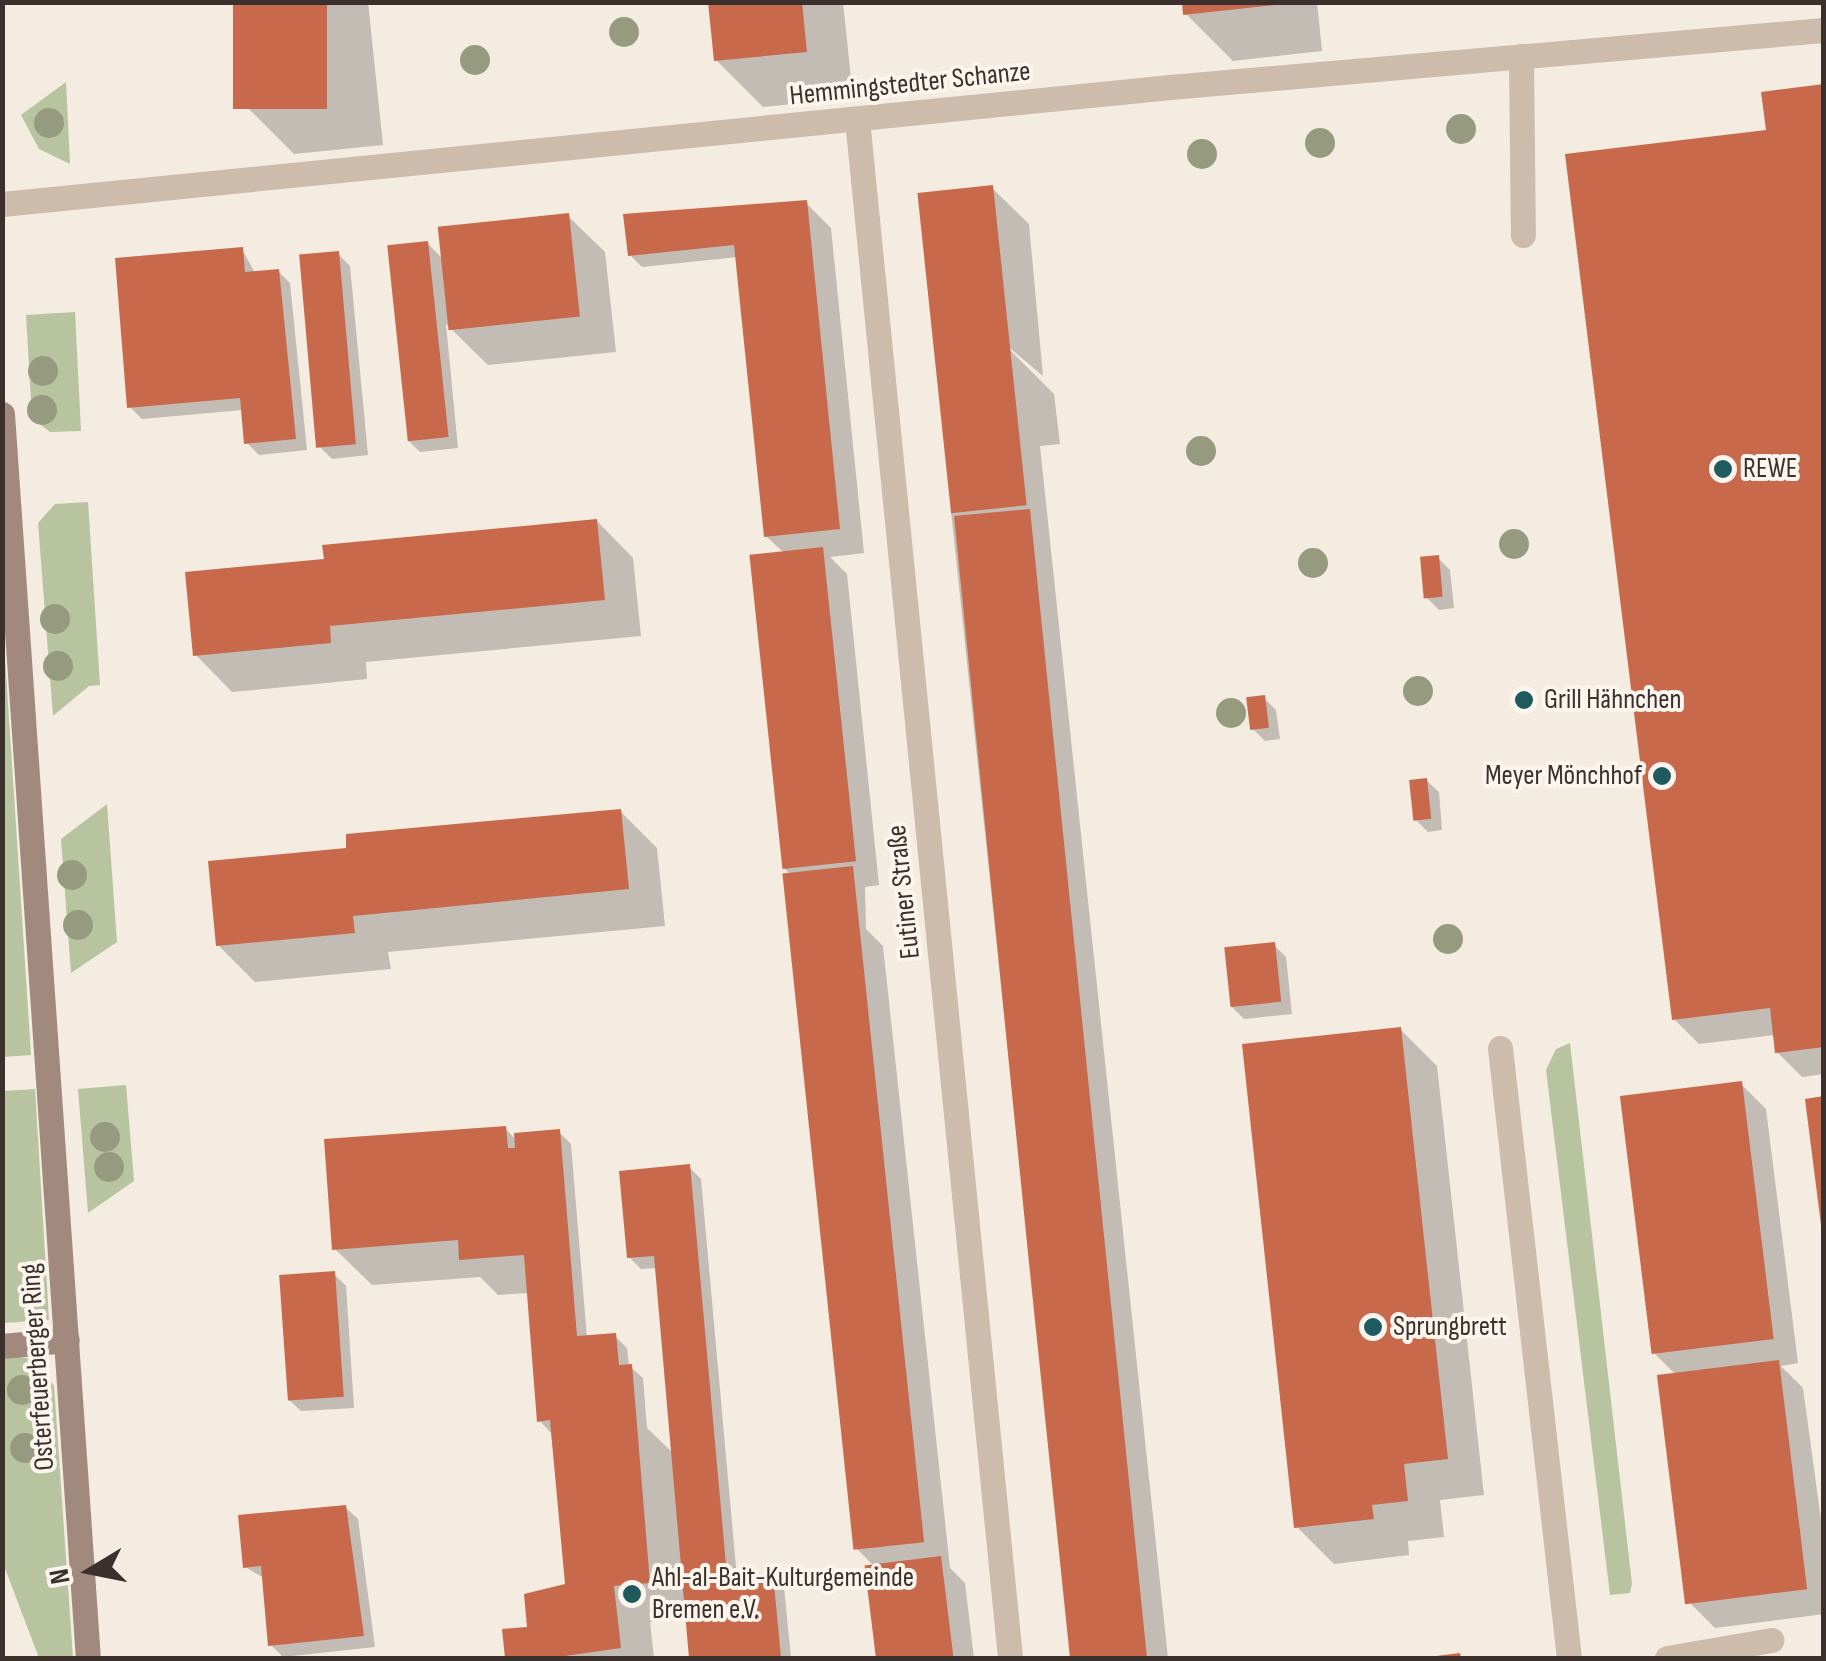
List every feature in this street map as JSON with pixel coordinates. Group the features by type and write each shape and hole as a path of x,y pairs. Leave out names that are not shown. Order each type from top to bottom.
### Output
{"main road":[{"name":"Osterfeuerberger Ring","path":"2,414 88,1658"},
{"path":"2,1346 67,1340"}],"street":[{"name":"Hemmingstedter Schanze","path":"2,204 1824,30"},
{"path":"1521,56 1523,235"},
{"name":"Eutiner Straße","path":"857,120 1010,1658"},
{"path":"1500,1048 1569,1658"},
{"path":"1667,1658 1771,1640"}],"green space":[{"path":"66,82 70,164 39,149 21,115"},
{"path":"75,312 81,431 50,432 32,418 26,315"},
{"path":"88,502 100,685 89,686 53,716 38,523 55,504"},
{"path":"3,627 31,1055 2,1057"},
{"path":"107,804 117,942 71,973 61,839"},
{"path":"1570,1043 1632,1584 1630,1593 1610,1595 1546,1070 1556,1049"},
{"path":"126,1085 134,1181 88,1213 78,1089"},
{"path":"35,1089 49,1320 3,1323 3,1091"},
{"path":"13,1355 38,1361 54,1386 73,1658 39,1658 3,1563 2,1361"}],"building":[{"path":"233,2 327,2 327,109 233,109"},
{"path":"708,2 802,2 807,52 714,61"},
{"path":"1182,2 1274,2 1274,5 1183,15"},
{"path":"1824,84 1824,1047 1775,1053 1770,1008 1672,1020 1565,154 1766,130 1761,92"},
{"path":"993,185 1027,505 951,513 917,193"},
{"path":"807,200 840,529 764,537 734,245 628,256 623,214"},
{"path":"569,213 580,316 449,330 438,227"},
{"path":"428,241 449,437 408,441 387,245"},
{"path":"243,247 245,272 279,269 296,439 244,444 240,398 127,408 115,258"},
{"path":"339,251 356,444 316,448 299,254"},
{"path":"1030,509 1147,1658 1070,1658 1028,1253 954,516"},
{"path":"597,519 605,600 330,626 331,643 193,656 185,572 324,559 322,545"},
{"path":"823,547 856,861 782,869 749,555"},
{"path":"1439,555 1443,597 1424,598 1420,557"},
{"path":"1265,695 1269,728 1250,730 1246,697"},
{"path":"1427,778 1431,819 1413,821 1409,780"},
{"path":"621,809 629,889 353,916 355,933 216,946 208,861 346,848 346,834"},
{"path":"853,866 924,1542 853,1550 782,873"},
{"path":"1275,942 1281,1002 1231,1007 1224,947"},
{"path":"1401,1027 1448,1459 1404,1464 1408,1501 1372,1505 1374,1519 1294,1528 1242,1044"},
{"path":"1742,1081 1774,1339 1652,1354 1620,1096"},
{"path":"1824,1096 1824,1224 1821,1225 1805,1099"},
{"path":"506,1126 508,1148 515,1148 514,1133 560,1129 577,1336 616,1333 619,1365 632,1364 650,1583 614,1586 621,1648 551,1658 505,1658 502,1629 527,1627 524,1594 565,1584 550,1420 537,1422 524,1255 459,1260 458,1240 332,1250 324,1139"},
{"path":"690,1164 727,1576 773,1573 781,1658 689,1658 654,1256 627,1258 619,1171"},
{"path":"335,1271 344,1397 288,1401 279,1275"},
{"path":"1779,1360 1807,1589 1685,1604 1657,1375"},
{"path":"346,1505 364,1636 268,1646 261,1566 243,1568 238,1515"},
{"path":"941,1556 954,1658 876,1658 865,1565"},
{"path":"1460,1653 1461,1658 1436,1658 1436,1656"}],"place":[{"name":"REWE","path":"1723,469"},
{"name":"Grill Hähnchen","path":"1524,700"},
{"name":"Meyer Mönchhof","path":"1662,776"},
{"name":"Sprungbrett","path":"1373,1327"},
{"name":"Ahl-al-Bait-Kulturgemeinde Bremen e.V.","path":"632,1594"}]}
